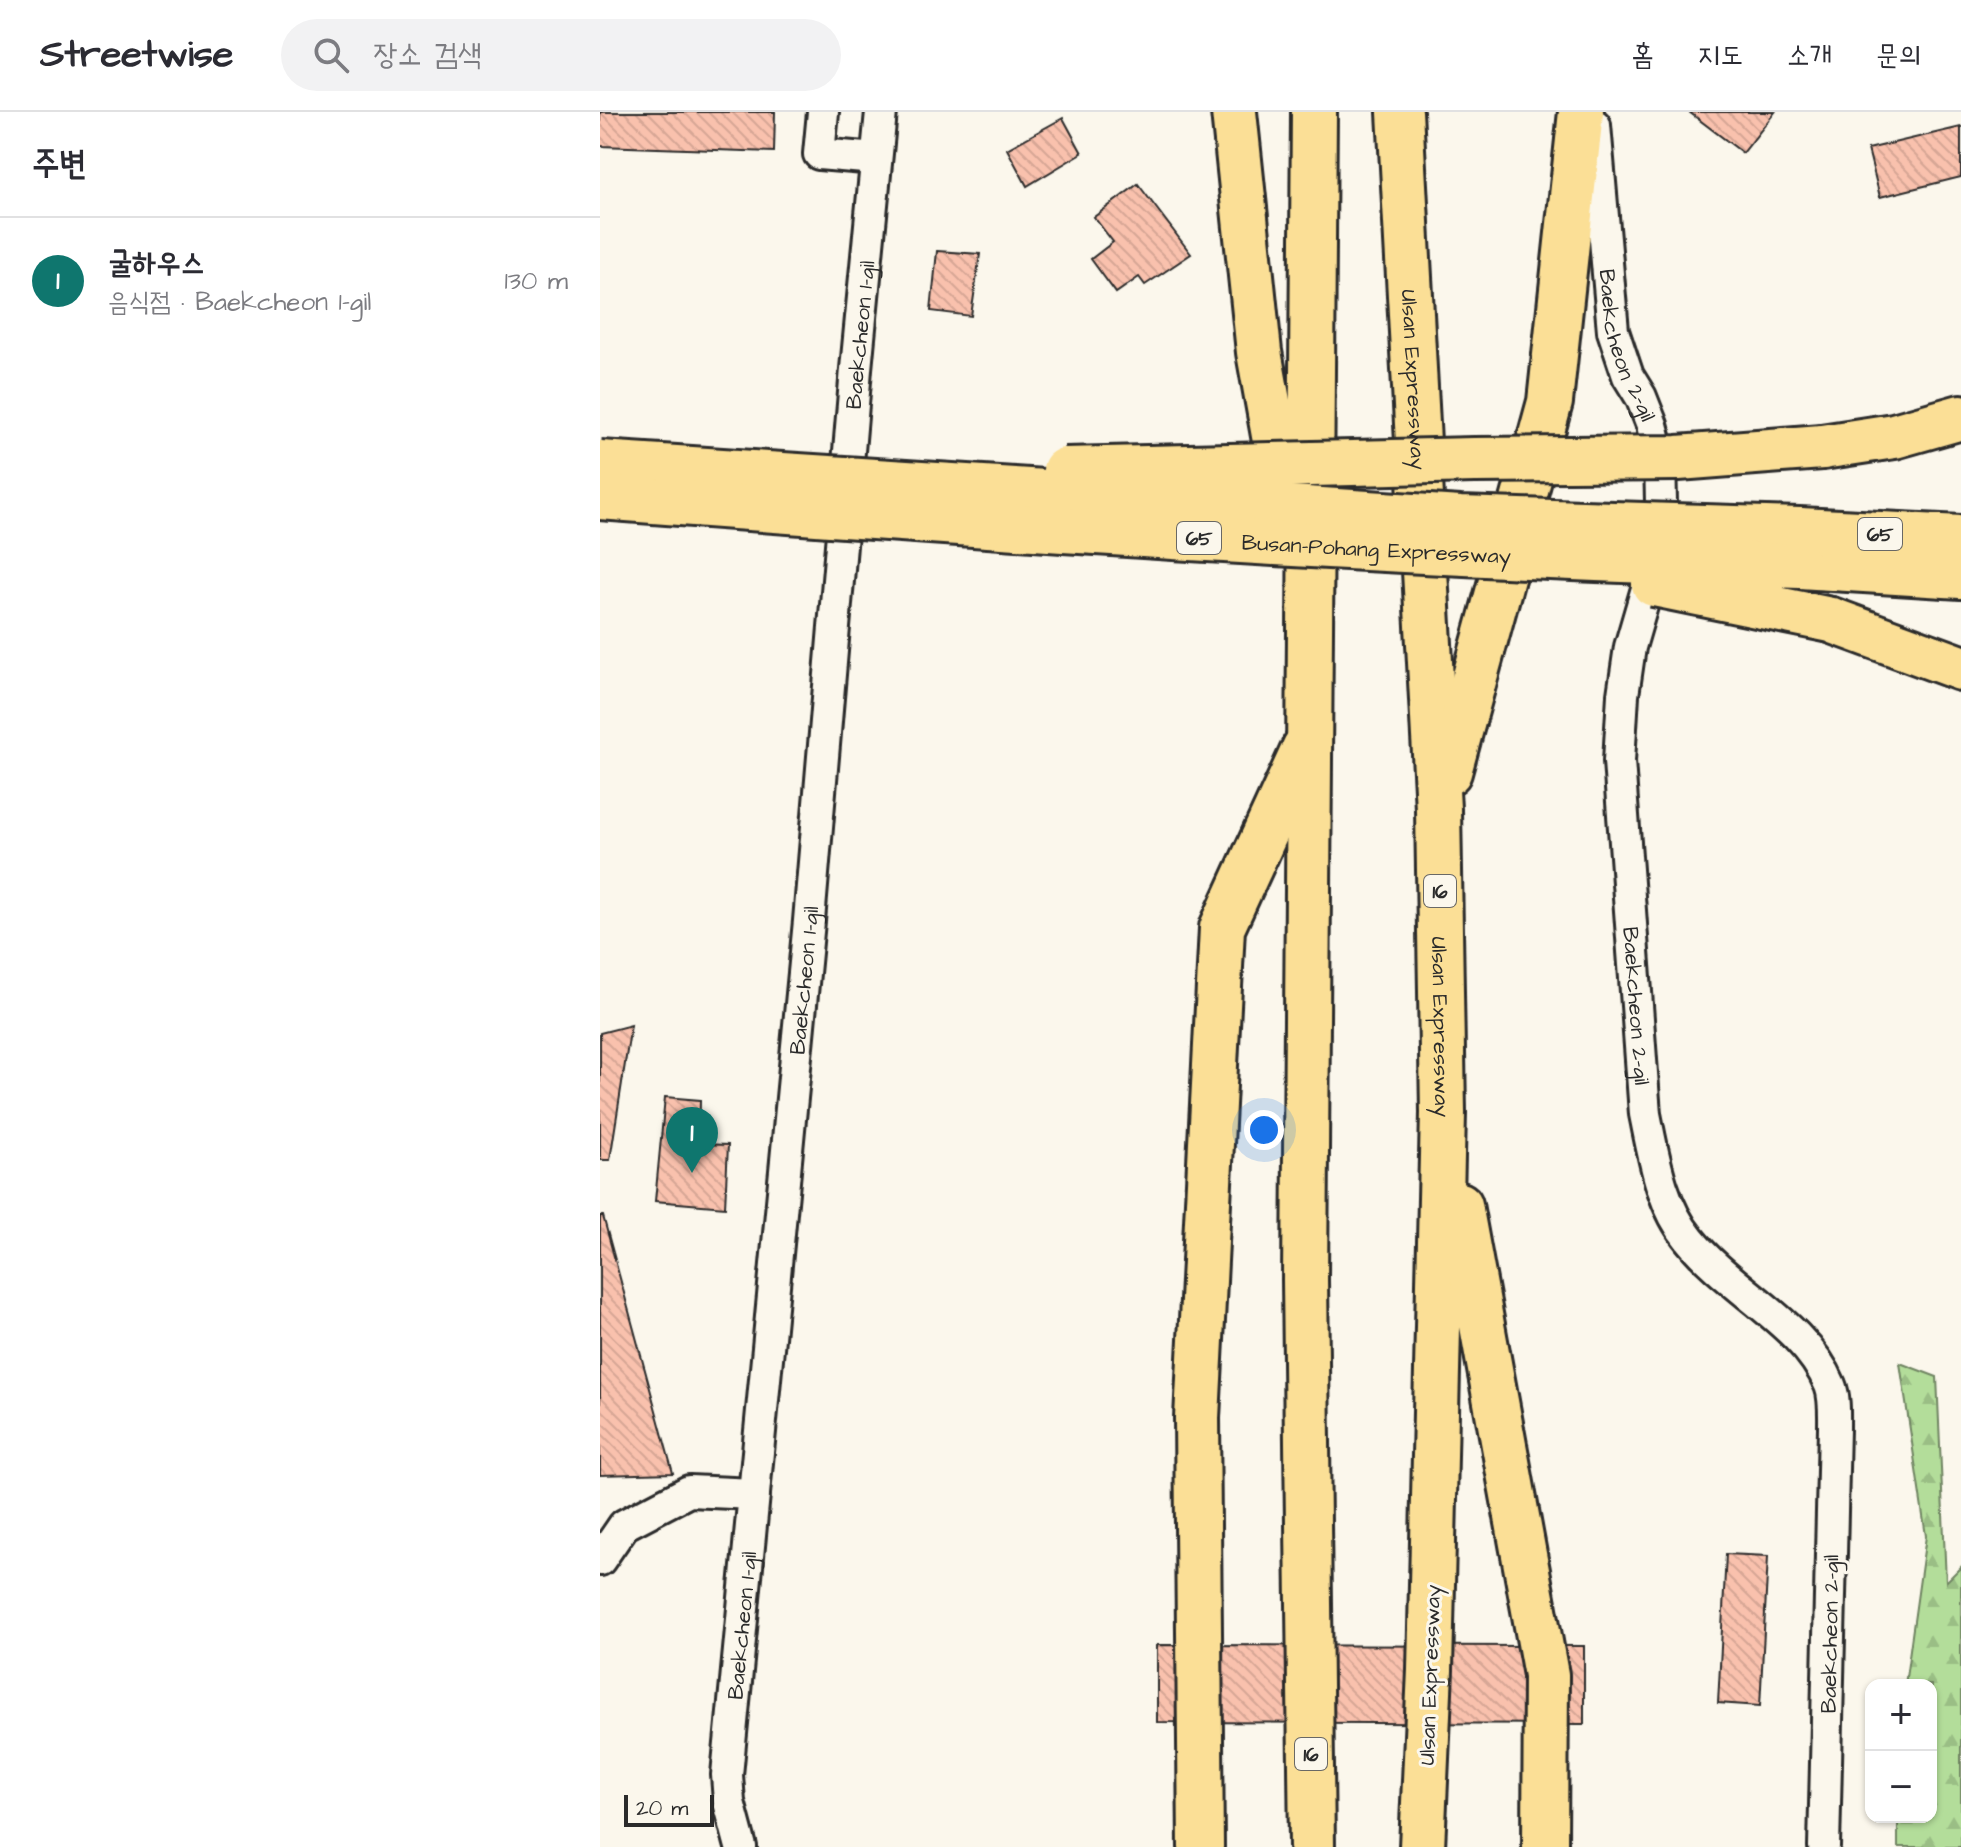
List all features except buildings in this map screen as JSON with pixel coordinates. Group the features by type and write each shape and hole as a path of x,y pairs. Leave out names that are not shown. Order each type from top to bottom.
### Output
{"highway":[{"path":"1234,112 1259,352 1312,650"},
{"name":"16","path":"1312,1847 1305,1280 1314,112"},
{"name":"Ulsan Expressway","path":"1400,112 1438,809 1443,1113 1430,1670 1422,1847"},
{"path":"1438,809 1550,402 1581,112"},
{"path":"790,477 1678,458 1822,447 1894,436 1961,417"},
{"name":"Busan-Pohang Expressway","path":"600,463 1445,518 1799,548 1961,576"},
{"name":"Busan-Pohang Expressway","path":"600,497 1048,529 1555,560 1961,538"},
{"path":"1555,560 1617,576 1831,620 1961,668"},
{"path":"1201,1847 1197,1418 1222,928 1311,734"},
{"path":"1443,1113 1546,1675 1545,1847"}],"street":[{"path":"823,112 819,154 876,159"},
{"name":"Baekcheon 1-gil","path":"741,1847 729,1802 727,1775 881,112"},
{"name":"Baekcheon 2-gil","path":"1594,112 1613,331 1628,376 1641,397 1652,425 1660,456 1661,503 1655,561 1630,647 1619,761 1645,1114 1656,1169 1676,1221 1691,1242 1716,1267 1800,1340 1832,1388 1834,1428 1824,1847"},
{"path":"600,1560 624,1525 689,1491 754,1494"}],"green space":[{"path":"1900,1363 1937,1377 1946,1582 1961,1567 1961,1847 1898,1847 1898,1823 1937,1823 1937,1679 1906,1679 1926,1536"}],"place":[{"name":"굴하우스","path":"692,1173"}]}
